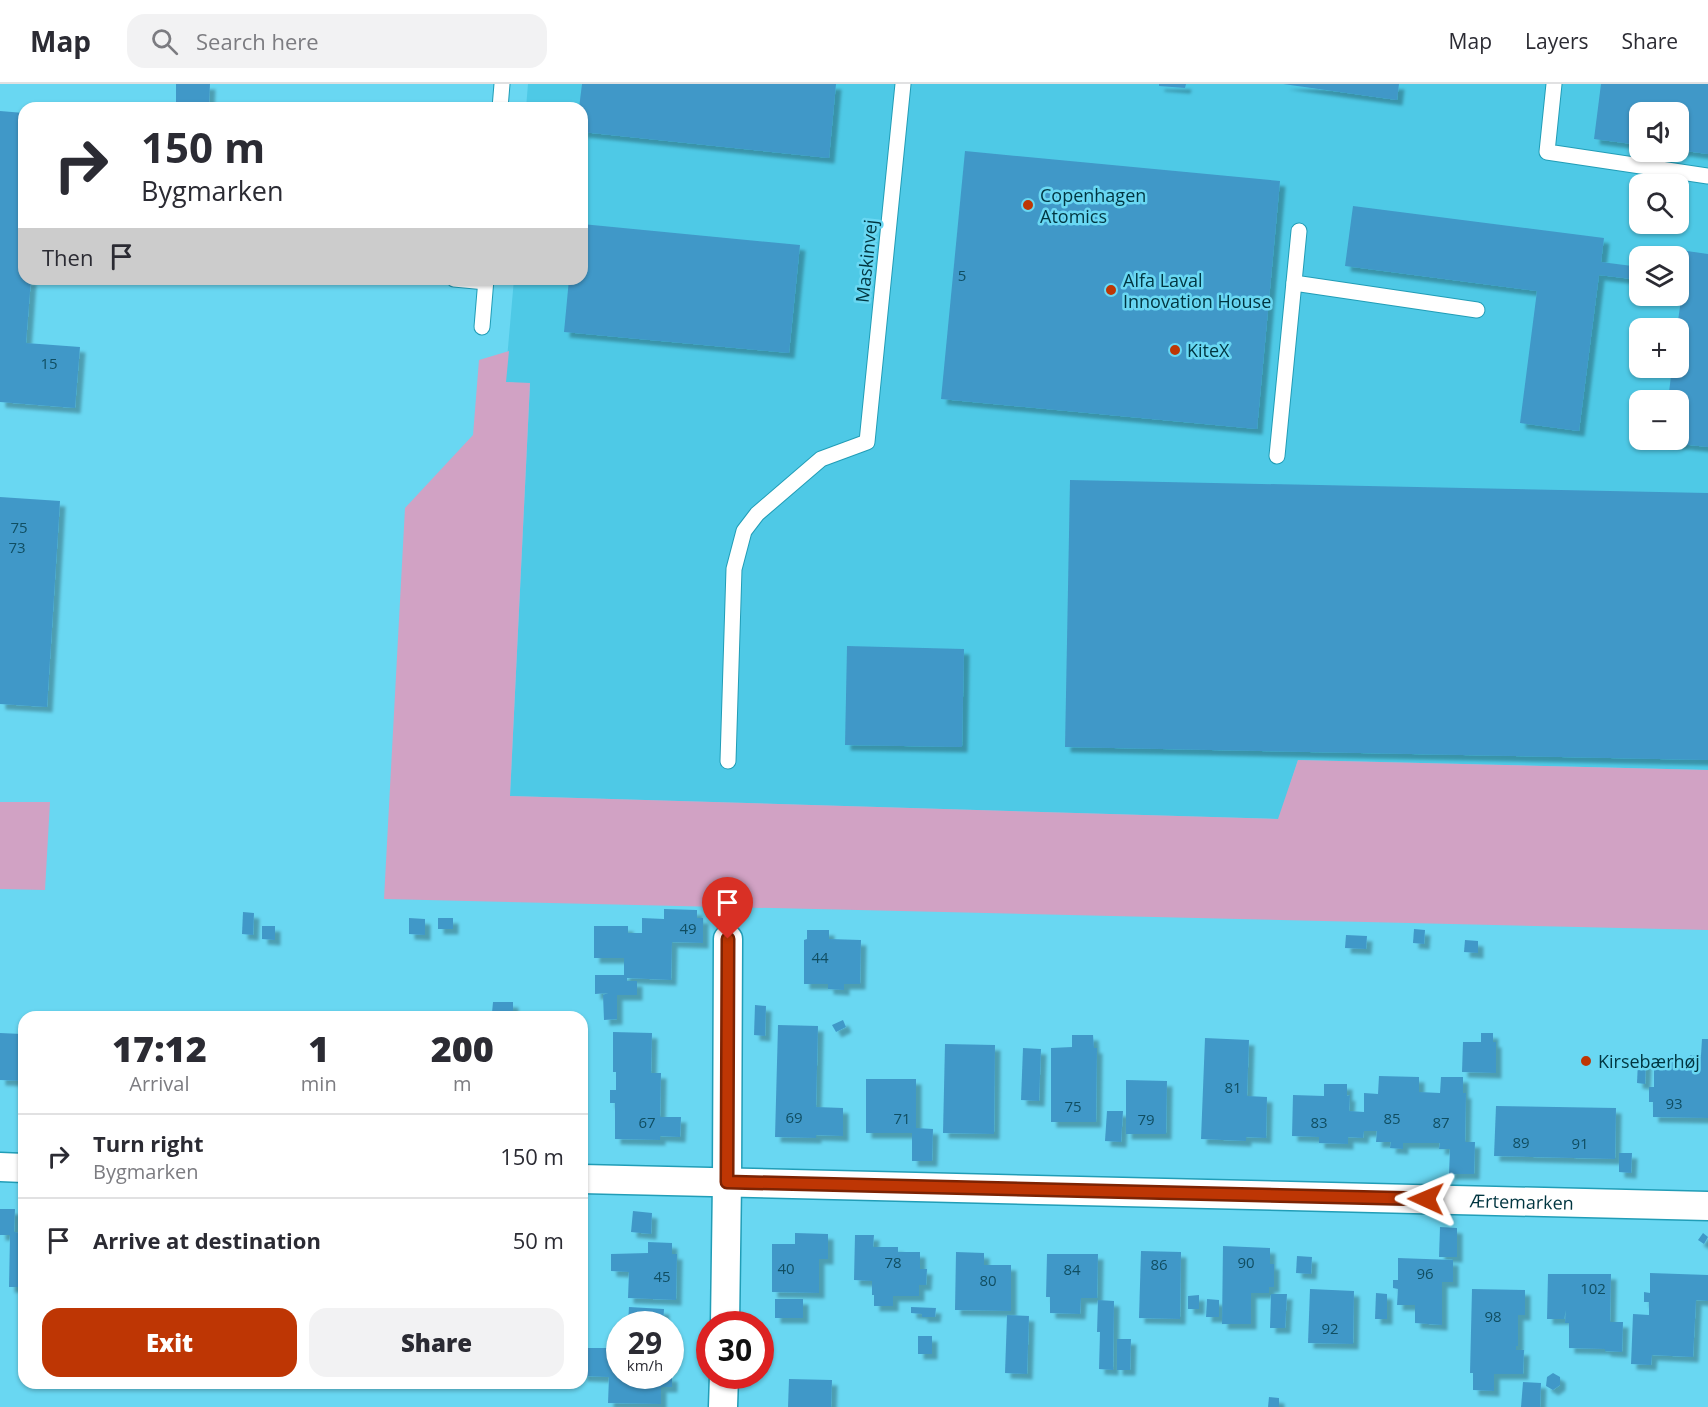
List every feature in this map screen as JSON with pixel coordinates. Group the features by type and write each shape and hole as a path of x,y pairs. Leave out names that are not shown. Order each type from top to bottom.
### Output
{"street":[{"path":"725,1311 728,939"},
{"path":"0,1167 18,1168"},
{"name":"Ærtemarken","path":"588,1179 1708,1206"},
{"path":"723,1407 724,1389"}],"lane":[{"path":"500,102 502,84"},
{"name":"Maskinvej","path":"728,761 734,569 744,531 757,514 820,459 867,442 903,84"},
{"path":"1554,84 1546,152 1708,176"},
{"path":"1278,456 1299,231"},
{"path":"1294,283 1477,310"},
{"path":"482,327 486,285"}],"shaded area":[{"path":"528,84 1708,84 1708,770 1298,760 1279,819 510,796 530,384 505,382 513,285 588,285 588,102 526,102"},
{"path":"509,351 506,382 530,383 510,796 1278,819 1298,760 1708,770 1708,930 384,899 405,508 473,435 479,360"},
{"path":"0,802 50,802 45,890 0,889"}],"building":[{"path":"176,84 210,84 209,102 176,102"},
{"path":"582,84 836,84 829,158 588,133 588,102 580,102"},
{"path":"1159,84 1186,84 1185,88 1159,86"},
{"path":"1283,84 1399,84 1397,100"},
{"path":"1601,84 1708,84 1708,154 1689,151 1689,102 1629,102 1629,144 1594,139"},
{"path":"0,111 18,112 18,285 31,285 26,343 80,347 75,408 0,402"},
{"name":"Alfa Laval Innovation House","path":"965,151 1280,181 1257,429 941,399"},
{"path":"1353,206 1604,238 1601,262 1629,266 1629,279 1599,275 1579,431 1520,423 1537,291 1345,266"},
{"path":"588,225 800,245 789,353 564,332 568,285 588,285"},
{"path":"1689,251 1708,254 1708,447 1689,445 1689,390 1669,390 1671,378 1689,378 1689,318 1678,318 1680,306 1689,306"},
{"path":"1070,480 1708,493 1708,760 1065,747"},
{"path":"0,497 60,501 47,707 0,704"},
{"path":"847,646 964,649 962,747 845,745"},
{"path":"664,909 697,910 697,918 703,918 703,943 672,942 671,980 627,978 627,981 637,981 637,995 617,995 617,1019 604,1020 603,995 608,993 595,994 595,975 624,975 624,958 594,958 594,926 628,926 628,933 642,933 642,918 664,919"},
{"path":"243,912 254,913 253,935 242,934"},
{"path":"409,918 425,919 425,935 409,934"},
{"path":"438,918 453,918 453,929 438,929"},
{"path":"262,926 275,926 275,940 262,939"},
{"path":"1414,929 1425,930 1424,944 1413,943"},
{"path":"807,930 829,930 829,939 861,940 860,984 844,984 844,990 828,989 828,984 804,984 804,940 807,939"},
{"path":"1346,935 1367,936 1366,949 1345,948"},
{"path":"1465,940 1478,941 1478,953 1464,952"},
{"path":"493,1002 513,1002 513,1011 492,1011"},
{"path":"755,1005 766,1006 765,1036 754,1035"},
{"path":"843,1020 846,1027 836,1032 832,1025"},
{"path":"778,1025 818,1026 816,1107 843,1108 843,1136 775,1137"},
{"path":"613,1032 652,1033 651,1073 661,1073 660,1117 681,1117 680,1137 660,1136 660,1140 615,1139 615,1103 610,1103 610,1090 616,1090 616,1072 613,1072"},
{"path":"0,1033 18,1034 18,1081 0,1080"},
{"path":"1481,1033 1493,1033 1493,1042 1496,1042 1496,1073 1462,1072 1463,1042 1481,1042"},
{"path":"1072,1035 1093,1035 1094,1048 1097,1048 1096,1122 1051,1122 1051,1048 1072,1047"},
{"path":"1205,1038 1249,1040 1247,1096 1267,1097 1266,1138 1246,1137 1246,1141 1201,1139"},
{"path":"1702,1039 1708,1039 1708,1118 1653,1117 1653,1102 1649,1102 1649,1087 1654,1087 1654,1061 1690,1063 1690,1055 1701,1055"},
{"path":"945,1044 995,1045 994,1134 943,1133"},
{"path":"1023,1048 1041,1049 1039,1101 1021,1100"},
{"path":"1638,1061 1646,1062 1645,1084 1637,1083"},
{"path":"1379,1076 1419,1077 1419,1092 1440,1093 1441,1077 1463,1077 1463,1093 1466,1093 1465,1142 1475,1142 1474,1174 1449,1174 1450,1149 1439,1149 1440,1143 1403,1143 1403,1149 1390,1148 1391,1142 1376,1142 1377,1131 1364,1131 1363,1138 1348,1137 1348,1144 1319,1143 1319,1137 1292,1136 1293,1095 1324,1096 1324,1084 1347,1084 1347,1096 1350,1095 1349,1111 1364,1112 1364,1093 1378,1094"},
{"path":"866,1079 916,1079 916,1128 933,1129 932,1161 912,1161 912,1133 866,1133"},
{"path":"1126,1080 1167,1081 1166,1134 1126,1134"},
{"path":"1496,1106 1616,1108 1615,1159 1494,1156"},
{"path":"1107,1111 1123,1111 1121,1142 1105,1141"},
{"path":"1619,1153 1632,1153 1631,1173 1619,1172"},
{"path":"0,1209 15,1209 14,1232 18,1232 18,1287 9,1287 10,1235 0,1235"},
{"path":"633,1211 652,1213 651,1234 631,1232"},
{"path":"1440,1227 1457,1228 1457,1257 1439,1257"},
{"path":"795,1233 828,1234 828,1259 819,1259 819,1293 772,1292 772,1244 795,1244"},
{"path":"1703,1233 1708,1237 1704,1244 1698,1240"},
{"path":"855,1235 874,1235 873,1247 898,1247 898,1252 920,1252 920,1269 927,1269 926,1285 919,1285 919,1296 893,1296 893,1306 874,1306 872,1281 854,1280"},
{"path":"648,1242 672,1243 672,1254 677,1254 676,1300 628,1298 629,1272 611,1271 611,1254 648,1253"},
{"path":"1223,1246 1270,1248 1270,1264 1274,1264 1274,1287 1269,1287 1269,1293 1251,1293 1251,1324 1222,1324"},
{"path":"1141,1251 1181,1252 1180,1319 1139,1318"},
{"path":"956,1252 984,1253 984,1265 1011,1265 1011,1311 955,1310"},
{"path":"1047,1254 1098,1254 1097,1298 1081,1298 1080,1314 1050,1313 1050,1297 1046,1297"},
{"path":"1297,1256 1312,1257 1311,1274 1296,1273"},
{"path":"1398,1258 1453,1260 1453,1282 1442,1282 1442,1325 1415,1323 1415,1305 1397,1305 1398,1289 1393,1288 1393,1280 1398,1280"},
{"path":"1650,1273 1708,1275 1708,1301 1696,1300 1693,1357 1652,1355 1651,1365 1631,1364 1633,1314 1649,1315 1649,1302 1644,1302 1644,1292 1650,1293"},
{"path":"1548,1274 1611,1274 1610,1322 1623,1322 1622,1352 1569,1348 1569,1323 1565,1323 1566,1310 1564,1319 1547,1319"},
{"path":"1310,1289 1354,1291 1353,1344 1308,1343"},
{"path":"1472,1289 1525,1290 1525,1315 1518,1315 1518,1346 1516,1346 1516,1350 1524,1350 1523,1374 1494,1374 1494,1391 1473,1390 1473,1373 1470,1373"},
{"path":"1376,1293 1387,1294 1387,1319 1375,1319"},
{"path":"1271,1294 1287,1294 1285,1328 1270,1328"},
{"path":"1199,1295 1199,1309 1188,1309 1188,1296"},
{"path":"775,1299 803,1299 803,1318 775,1318"},
{"path":"1207,1299 1219,1300 1219,1317 1206,1317"},
{"path":"1098,1300 1114,1301 1113,1370 1099,1369"},
{"path":"629,1307 664,1309 664,1311 629,1311"},
{"path":"911,1307 936,1308 935,1317 922,1317 922,1314 911,1313"},
{"path":"1007,1315 1029,1316 1027,1374 1005,1373"},
{"path":"918,1336 932,1336 932,1354 918,1354"},
{"path":"1117,1339 1131,1339 1130,1370 1117,1370"},
{"path":"588,1348 606,1348 606,1377 588,1376"},
{"path":"1553,1373 1560,1377 1560,1385 1553,1390 1546,1386 1547,1377"},
{"path":"789,1379 832,1380 831,1407 788,1407"},
{"path":"1523,1382 1541,1383 1540,1407 1521,1407"},
{"path":"609,1389 661,1389 661,1404 608,1403"},
{"path":"1269,1397 1279,1398 1279,1407 1268,1407"}],"place":[{"name":"Copenhagen Atomics","path":"1028,205"},
{"name":"Alfa Laval Innovation House","path":"1111,290"},
{"name":"KiteX","path":"1175,350"},
{"name":"Kirsebærhøj","path":"1586,1061"}],"route":[{"path":"728,939 727,1182 1426,1199"}]}
